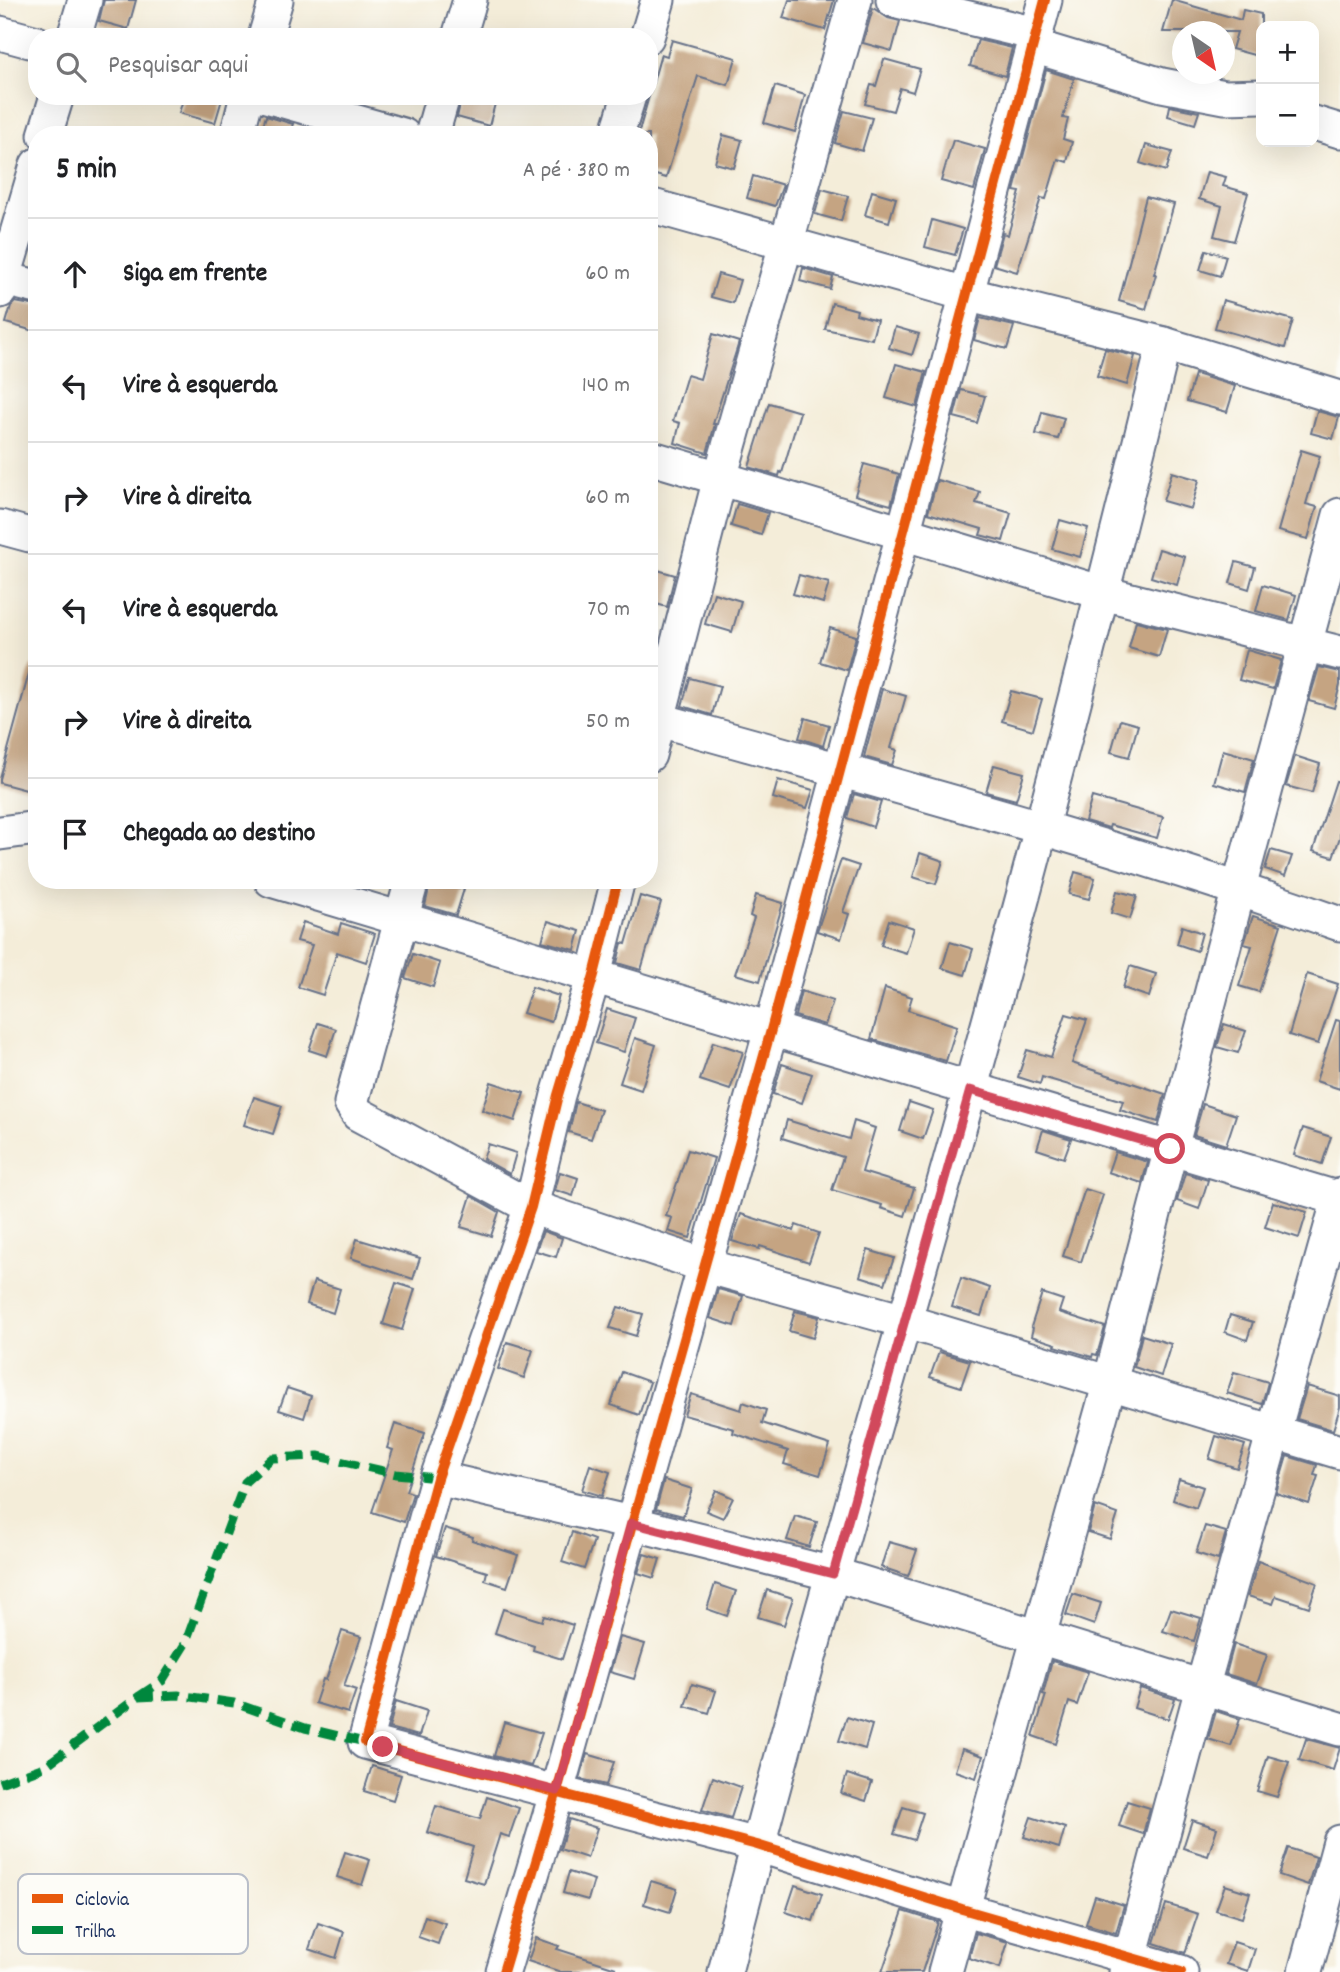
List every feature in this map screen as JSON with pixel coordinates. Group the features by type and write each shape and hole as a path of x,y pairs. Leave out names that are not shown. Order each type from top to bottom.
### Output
{"street":[{"path":"77,28 86,0"},
{"path":"268,28 276,0"},
{"path":"462,28 470,0"},
{"path":"650,28 658,0"},
{"path":"658,703 855,0"},
{"path":"892,0 1035,40 1162,85 1225,97 1256,96"},
{"path":"503,1972 557,1791 771,1030 1045,0"},
{"path":"0,33 28,41"},
{"path":"48,126 54,105"},
{"path":"239,126 245,105"},
{"path":"298,105 371,126"},
{"path":"435,126 440,105"},
{"path":"620,126 626,105"},
{"path":"1319,125 1340,131"},
{"path":"28,194 1,283 28,286"},
{"path":"658,208 966,294 1164,344 1340,398"},
{"path":"725,1972 757,1845 970,1090 1041,827 1103,593 1164,344"},
{"path":"658,460 1103,593 1340,653"},
{"path":"945,1972 1110,1382 1340,515"},
{"path":"0,527 28,535"},
{"path":"658,719 1041,827 1239,888 1340,923"},
{"path":"301,889 1340,1198 1202,1688 1128,1965"},
{"path":"409,889 351,1103 358,1114 531,1207 706,1266 904,1321 1340,1452"},
{"path":"616,889 594,975 558,1095 531,1207 437,1478 365,1742 757,1845 962,1909 1128,1965 1181,1972"},
{"path":"437,1478 833,1574 1340,1729"},
{"path":"1305,1972 1340,1842"}],"building":[{"path":"104,0 136,0 128,28 99,21"},
{"path":"789,0 834,0 825,30 783,18"},
{"path":"1172,0 1241,20 1243,10 1261,14 1261,21 1256,21 1256,56 1235,50 1235,21 1172,21 1172,32 1163,32"},
{"path":"873,8 888,18 900,21 892,51 863,43"},
{"path":"672,40 736,58 728,85 698,76 666,178 658,176 658,126 641,126 647,105 658,105 658,65 661,54 667,56"},
{"path":"978,40 1012,48 1005,76 970,66"},
{"path":"884,59 920,69 913,92 900,88 893,111 865,104 871,85 876,86"},
{"path":"1046,70 1074,79 1063,118 1068,119 1063,139 1072,142 1067,162 1058,159 1046,199 1041,198 1017,272 994,265 1003,233 1008,235 1020,192 1014,191"},
{"path":"775,86 805,95 795,132 764,123"},
{"path":"181,105 220,105 215,123 179,113"},
{"path":"460,105 495,105 489,126 457,117"},
{"path":"1170,106 1199,112 1195,124 1168,116"},
{"path":"844,111 872,118 862,151 835,143"},
{"path":"266,116 293,124 292,126 263,126"},
{"path":"723,135 742,140 734,168 715,163"},
{"path":"953,140 985,149 974,190 941,181"},
{"path":"1146,145 1172,152 1166,171 1140,163"},
{"path":"1207,172 1226,177 1223,186 1248,193 1234,241 1214,236 1222,206 1199,199"},
{"path":"753,176 783,185 775,206 747,198"},
{"path":"822,189 848,196 841,221 815,214"},
{"path":"872,191 896,198 889,222 865,215"},
{"path":"1146,197 1174,204 1146,309 1119,301"},
{"path":"932,220 963,229 955,255 925,247"},
{"path":"1206,250 1226,256 1220,276 1200,270"},
{"path":"803,268 833,277 830,289 800,281"},
{"path":"718,274 740,280 733,303 711,297"},
{"path":"1223,300 1293,320 1285,348 1215,328"},
{"path":"15,302 28,304 28,329 6,323 11,306"},
{"path":"832,303 857,310 856,314 877,320 872,339 825,329"},
{"path":"980,318 1014,326 1007,349 974,340"},
{"path":"895,327 919,334 912,355 889,348"},
{"path":"713,334 739,342 713,424 707,453 675,443 680,423 673,421 687,375 700,379"},
{"path":"1105,349 1135,356 1127,385 1097,376"},
{"path":"896,364 926,372 917,407 886,398"},
{"path":"1195,374 1235,386 1227,412 1187,401"},
{"path":"961,390 985,396 977,423 954,417"},
{"path":"769,403 800,412 779,476 749,467"},
{"path":"1317,411 1339,417 1333,439 1311,433"},
{"path":"1042,412 1064,418 1058,439 1036,434"},
{"path":"1301,450 1320,456 1306,504 1317,507 1308,539 1278,531"},
{"path":"864,464 899,474 891,505 855,495"},
{"path":"1172,472 1199,480 1191,509 1163,501"},
{"path":"937,480 980,492 976,503 1011,513 1003,541 980,535 982,529 928,513"},
{"path":"737,504 768,513 761,535 731,526"},
{"path":"1060,520 1088,528 1080,557 1052,549"},
{"path":"1159,549 1185,557 1177,585 1151,577"},
{"path":"1236,562 1255,567 1249,589 1230,583"},
{"path":"658,570 675,575 667,607 658,604"},
{"path":"799,575 829,583 823,603 793,594"},
{"path":"1263,585 1296,595 1289,620 1256,611"},
{"path":"714,593 741,601 732,632 705,624"},
{"path":"1136,621 1167,629 1159,657 1129,648"},
{"path":"830,628 856,636 847,670 820,662"},
{"path":"1247,650 1281,660 1273,689 1239,680"},
{"path":"1319,667 1340,672 1340,685 1334,708 1309,701"},
{"path":"28,677 28,790 0,783"},
{"path":"690,678 720,686 712,715 682,706"},
{"path":"882,689 906,696 891,748 897,750 892,765 864,757"},
{"path":"1011,691 1042,699 1033,730 1002,721"},
{"path":"805,718 829,725 823,746 799,738"},
{"path":"1120,720 1138,725 1129,757 1111,752"},
{"path":"1223,750 1254,759 1245,792 1214,783"},
{"path":"1295,756 1320,764 1312,793 1286,786"},
{"path":"994,765 1024,773 1016,800 986,792"},
{"path":"778,780 813,790 807,808 773,798"},
{"path":"1336,781 1340,782 1340,837 1333,857 1313,851"},
{"path":"854,794 881,802 873,827 847,818"},
{"path":"1092,797 1163,817 1157,838 1085,821"},
{"path":"1271,850 1292,856 1285,876 1265,869"},
{"path":"920,853 943,861 936,884 913,877"},
{"path":"841,860 859,866 843,912 849,914 841,939 817,931"},
{"path":"1075,872 1095,878 1089,899 1069,894"},
{"path":"429,889 464,889 456,915 425,906"},
{"path":"1117,891 1137,896 1130,919 1111,913"},
{"path":"756,895 783,903 760,981 735,974 754,918 750,916"},
{"path":"640,896 661,902 641,970 617,963 622,943 626,944"},
{"path":"1253,916 1281,925 1259,992 1239,986 1252,946 1244,944"},
{"path":"889,920 914,928 906,953 881,945"},
{"path":"548,921 580,931 575,950 542,941"},
{"path":"303,922 338,934 341,923 375,934 366,962 337,952 323,995 298,987 312,945 297,941"},
{"path":"1182,926 1202,933 1197,951 1177,944"},
{"path":"950,942 973,949 965,975 942,968"},
{"path":"413,954 440,963 433,987 405,978"},
{"path":"1130,966 1156,974 1149,997 1123,988"},
{"path":"1307,974 1338,984 1318,1044 1289,1035"},
{"path":"532,987 559,996 551,1022 523,1013"},
{"path":"885,988 912,997 908,1010 957,1026 946,1061 871,1039"},
{"path":"801,991 833,1001 825,1025 795,1016"},
{"path":"607,1009 635,1018 624,1052 596,1043"},
{"path":"1066,1014 1087,1020 1072,1063 1165,1094 1158,1122 1120,1110 1123,1101 1042,1077 1040,1084 1018,1077 1027,1050 1051,1057"},
{"path":"1336,1020 1340,1021 1340,1089 1316,1081"},
{"path":"318,1023 336,1029 327,1056 309,1050"},
{"path":"1224,1024 1246,1031 1238,1053 1217,1047"},
{"path":"635,1038 656,1045 641,1090 620,1083"},
{"path":"713,1042 743,1052 730,1090 700,1080"},
{"path":"782,1064 812,1074 802,1103 773,1094"},
{"path":"491,1082 524,1093 515,1121 482,1110"},
{"path":"254,1097 282,1106 273,1134 244,1125"},
{"path":"576,1102 601,1110 591,1139 569,1132"},
{"path":"909,1102 933,1110 923,1139 900,1131"},
{"path":"1203,1104 1236,1115 1226,1145 1194,1135"},
{"path":"787,1120 849,1139 854,1121 875,1128 862,1172 914,1188 905,1216 881,1208 882,1205 832,1190 843,1157 782,1138"},
{"path":"1303,1128 1331,1137 1322,1164 1294,1155"},
{"path":"1043,1130 1071,1139 1064,1158 1037,1149"},
{"path":"488,1144 516,1153 510,1174 483,1159"},
{"path":"688,1150 714,1158 690,1238 668,1231 672,1218 666,1216"},
{"path":"1115,1152 1148,1162 1142,1183 1108,1172"},
{"path":"560,1172 578,1178 573,1196 555,1190"},
{"path":"1185,1173 1208,1180 1199,1209 1177,1201"},
{"path":"1085,1189 1103,1195 1081,1262 1063,1256"},
{"path":"471,1196 499,1212 491,1236 461,1227"},
{"path":"1273,1202 1307,1212 1299,1238 1265,1227"},
{"path":"741,1214 794,1231 796,1225 819,1233 809,1262 760,1246 759,1249 732,1241"},
{"path":"543,1231 562,1238 556,1257 536,1251"},
{"path":"357,1239 420,1258 413,1279 351,1258"},
{"path":"868,1250 894,1258 885,1284 860,1276"},
{"path":"961,1278 990,1288 981,1316 952,1307"},
{"path":"314,1281 340,1289 333,1313 307,1304"},
{"path":"396,1283 415,1289 402,1330 383,1324"},
{"path":"718,1289 743,1296 734,1326 710,1318"},
{"path":"1042,1293 1063,1300 1059,1312 1105,1327 1097,1355 1093,1354 1092,1357 1031,1336 1031,1327"},
{"path":"618,1307 643,1314 636,1336 610,1328"},
{"path":"795,1311 819,1317 813,1338 789,1331"},
{"path":"1230,1315 1253,1322 1247,1340 1225,1332"},
{"path":"1142,1335 1171,1344 1161,1376 1134,1367"},
{"path":"507,1342 533,1350 524,1378 498,1369"},
{"path":"939,1352 970,1361 961,1387 930,1377"},
{"path":"622,1372 650,1382 639,1415 611,1405"},
{"path":"1234,1372 1268,1382 1262,1404 1227,1393"},
{"path":"1307,1386 1340,1396 1340,1407 1333,1430 1297,1419"},
{"path":"287,1388 311,1396 304,1418 279,1410"},
{"path":"691,1394 741,1410 743,1402 766,1410 762,1423 830,1445 820,1475 784,1464 788,1451 733,1433 734,1429 684,1415"},
{"path":"395,1424 425,1433 406,1491 413,1493 404,1522 372,1512 393,1450 387,1448"},
{"path":"1216,1436 1245,1445 1237,1468 1209,1459"},
{"path":"1287,1456 1317,1465 1314,1475 1318,1476 1309,1504 1276,1493"},
{"path":"590,1465 610,1472 602,1496 582,1490"},
{"path":"1179,1479 1203,1487 1196,1508 1173,1500"},
{"path":"664,1480 692,1489 683,1516 656,1509"},
{"path":"716,1490 733,1498 723,1518 706,1511"},
{"path":"1095,1506 1118,1514 1110,1539 1088,1532"},
{"path":"795,1516 817,1522 809,1547 787,1540"},
{"path":"1205,1526 1226,1532 1218,1560 1196,1553"},
{"path":"445,1528 518,1555 507,1587 485,1580 487,1572 436,1556"},
{"path":"572,1532 594,1540 584,1569 562,1562"},
{"path":"889,1542 917,1550 908,1576 881,1567"},
{"path":"644,1554 660,1559 654,1578 638,1573"},
{"path":"1258,1561 1317,1583 1309,1607 1276,1596 1273,1604 1248,1596"},
{"path":"715,1584 736,1591 727,1616 707,1609"},
{"path":"767,1590 793,1598 784,1625 758,1617"},
{"path":"1073,1594 1101,1603 1094,1625 1066,1615"},
{"path":"503,1609 542,1621 544,1616 573,1625 562,1659 533,1650 534,1646 495,1633"},
{"path":"1171,1609 1201,1618 1194,1641 1163,1631"},
{"path":"342,1631 361,1637 344,1686 356,1690 348,1713 315,1703 323,1679 326,1680"},
{"path":"620,1637 645,1644 634,1679 610,1672"},
{"path":"1234,1644 1267,1655 1257,1684 1226,1674"},
{"path":"1052,1661 1088,1672 1077,1705 1069,1702 1056,1744 1033,1736 1046,1695 1043,1694"},
{"path":"692,1684 716,1691 709,1713 685,1706"},
{"path":"1140,1688 1175,1699 1168,1719 1134,1708"},
{"path":"396,1701 427,1711 419,1736 389,1728"},
{"path":"1216,1711 1240,1719 1231,1746 1208,1739"},
{"path":"847,1717 872,1725 865,1749 839,1741"},
{"path":"504,1722 542,1733 531,1766 494,1756"},
{"path":"1306,1739 1340,1748 1333,1770 1299,1760"},
{"path":"962,1749 983,1756 976,1778 955,1771"},
{"path":"587,1754 614,1762 606,1785 580,1779"},
{"path":"1268,1756 1289,1762 1277,1797 1257,1791"},
{"path":"372,1766 401,1775 393,1800 364,1791"},
{"path":"847,1774 872,1782 866,1801 841,1793"},
{"path":"713,1777 741,1787 731,1818 702,1810"},
{"path":"487,1797 519,1808 509,1837 500,1834 484,1884 464,1878 473,1847 427,1832 436,1806 480,1819"},
{"path":"1127,1801 1150,1808 1143,1834 1119,1826"},
{"path":"903,1807 923,1813 914,1840 894,1834"},
{"path":"1031,1817 1065,1828 1059,1848 1024,1837"},
{"path":"569,1819 597,1828 587,1858 560,1849"},
{"path":"1192,1820 1217,1828 1208,1856 1183,1848"},
{"path":"1288,1848 1316,1857 1308,1885 1279,1875"},
{"path":"345,1852 370,1860 362,1885 337,1877"},
{"path":"569,1872 594,1880 588,1900 563,1893"},
{"path":"651,1881 677,1889 670,1912 644,1904"},
{"path":"795,1885 822,1894 813,1921 786,1912"},
{"path":"1225,1885 1250,1893 1242,1918 1216,1910"},
{"path":"1095,1896 1124,1905 1116,1933 1086,1924"},
{"path":"1166,1904 1198,1914 1185,1953 1154,1943"},
{"path":"903,1911 938,1922 922,1972 882,1972"},
{"path":"425,1916 445,1923 438,1944 418,1937"},
{"path":"318,1923 344,1932 336,1958 309,1949"},
{"path":"976,1933 1008,1942 1000,1968 969,1958"},
{"path":"536,1938 559,1946 557,1949 616,1968 615,1972 561,1972 528,1961"},
{"path":"1234,1942 1255,1949 1248,1971 1226,1964"}],"marked path":[{"path":"138,1697 162,1681 185,1644 245,1482 272,1458 318,1456 396,1474 437,1478"},
{"path":"0,1783 44,1767 138,1697 178,1695 234,1703 305,1728 365,1742"}],"cycle path":[{"path":"503,1972 557,1791 771,1030 1045,0"},
{"path":"616,889 594,975 558,1095 531,1207 437,1478 365,1742 757,1845 962,1909 1181,1972"}],"route":[{"path":"383,1747 557,1791 631,1523 833,1574 970,1090 1170,1149"}]}
